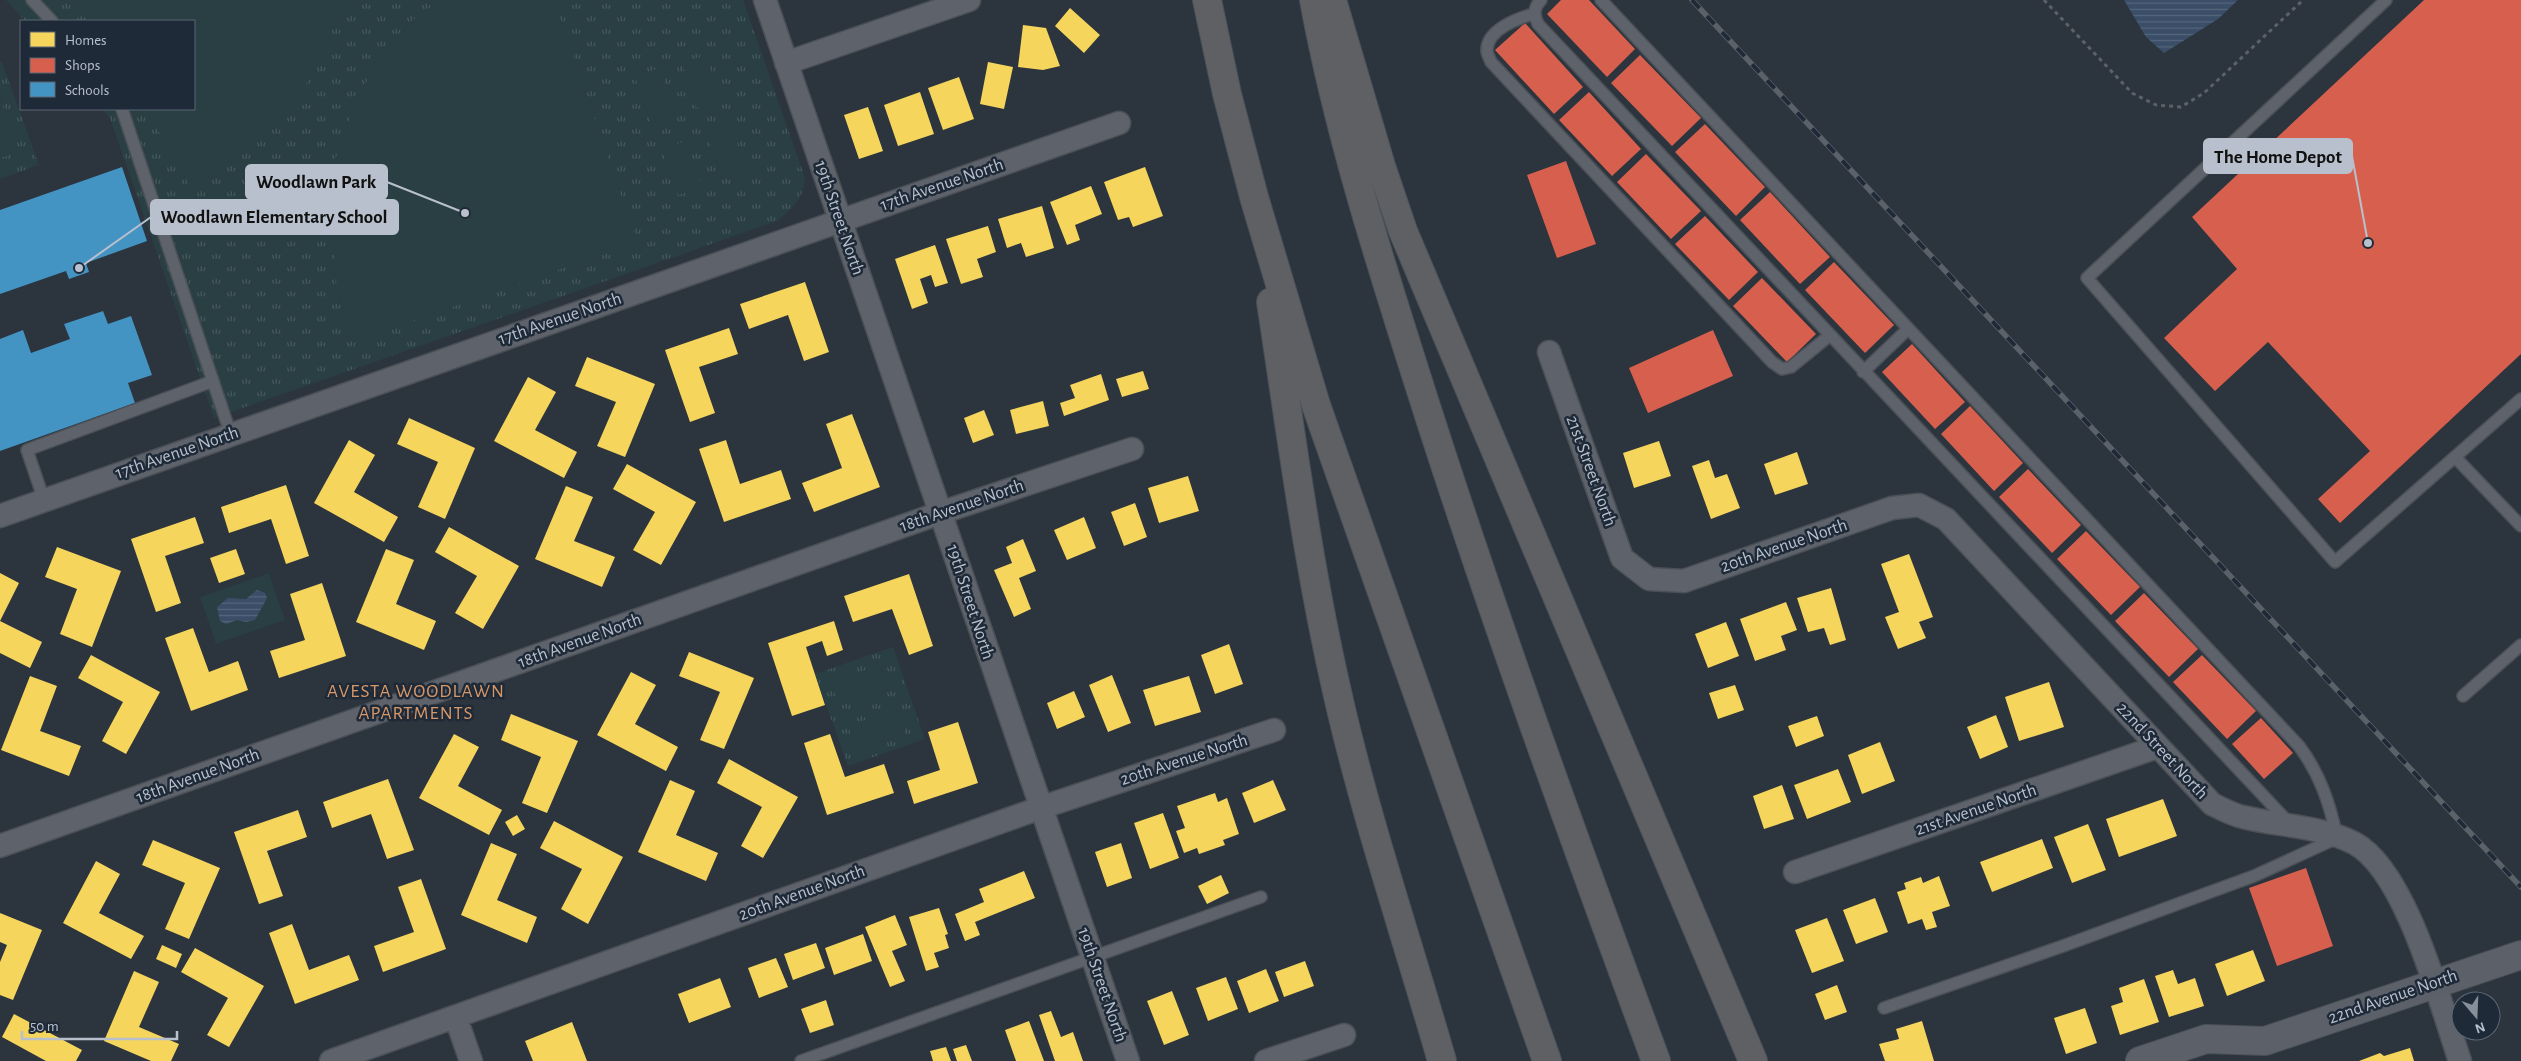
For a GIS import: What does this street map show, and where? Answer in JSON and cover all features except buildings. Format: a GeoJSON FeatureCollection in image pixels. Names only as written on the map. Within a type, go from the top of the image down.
{"type":"FeatureCollection","features":[{"type":"Feature","properties":{"kind":"highway"},"geometry":{"type":"LineString","coordinates":[[1207,0],[1227,94],[1254,197],[1316,405],[1547,1061]]}},
{"type":"Feature","properties":{"kind":"highway"},"geometry":{"type":"LineString","coordinates":[[1314,0],[1344,136],[1456,499],[1563,810],[1656,1061]]}},
{"type":"Feature","properties":{"kind":"highway"},"geometry":{"type":"LineString","coordinates":[[1332,0],[1381,166],[1403,231],[1753,1060]]}},
{"type":"Feature","properties":{"kind":"highway"},"geometry":{"type":"LineString","coordinates":[[1254,197],[1314,580],[1338,695],[1362,798],[1442,1061]]}},
{"type":"Feature","properties":{"kind":"main road","name":"22nd Avenue North"},"geometry":{"type":"LineString","coordinates":[[2140,1061],[2206,1039],[2265,1041],[2521,955]]}},
{"type":"Feature","properties":{"kind":"main road","name":"22nd Avenue North"},"geometry":{"type":"LineString","coordinates":[[2243,1061],[2265,1041]]}},
{"type":"Feature","properties":{"kind":"street","name":"19th Street North"},"geometry":{"type":"LineString","coordinates":[[765,0],[1128,1061]]}},
{"type":"Feature","properties":{"kind":"street"},"geometry":{"type":"LineString","coordinates":[[786,63],[969,0]]}},
{"type":"Feature","properties":{"kind":"street","name":"17th Avenue North"},"geometry":{"type":"LineString","coordinates":[[0,516],[1119,123]]}},
{"type":"Feature","properties":{"kind":"street","name":"21st Street North"},"geometry":{"type":"LineString","coordinates":[[1549,352],[1622,558],[1649,579]]}},
{"type":"Feature","properties":{"kind":"street","name":"18th Avenue North"},"geometry":{"type":"LineString","coordinates":[[0,846],[940,512],[1132,449]]}},
{"type":"Feature","properties":{"kind":"street","name":"22nd Street North"},"geometry":{"type":"LineString","coordinates":[[1919,505],[1946,519],[2212,804],[2241,817],[2292,827],[2355,843],[2384,870],[2406,910],[2460,1061]]}},
{"type":"Feature","properties":{"kind":"street","name":"20th Avenue North"},"geometry":{"type":"LineString","coordinates":[[1649,579],[1684,581],[1892,508],[1919,505]]}},
{"type":"Feature","properties":{"kind":"street","name":"20th Avenue North"},"geometry":{"type":"LineString","coordinates":[[331,1061],[456,1018],[1040,808],[1274,730]]}},
{"type":"Feature","properties":{"kind":"street","name":"21st Avenue North"},"geometry":{"type":"LineString","coordinates":[[1795,872],[2157,747]]}},
{"type":"Feature","properties":{"kind":"street"},"geometry":{"type":"LineString","coordinates":[[456,1018],[471,1061]]}},
{"type":"Feature","properties":{"kind":"street"},"geometry":{"type":"LineString","coordinates":[[1266,1061],[1344,1035]]}},
{"type":"Feature","properties":{"kind":"lane"},"geometry":{"type":"LineString","coordinates":[[32,0],[51,20]]}},
{"type":"Feature","properties":{"kind":"lane"},"geometry":{"type":"LineString","coordinates":[[1541,0],[1537,4],[1534,14],[1538,24],[2292,827]]}},
{"type":"Feature","properties":{"kind":"lane"},"geometry":{"type":"LineString","coordinates":[[1601,0],[2299,746],[2322,782],[2332,811],[2337,838],[2236,882],[1884,1008]]}},
{"type":"Feature","properties":{"kind":"lane"},"geometry":{"type":"LineString","coordinates":[[2386,0],[2087,278],[2335,562],[2521,399]]}},
{"type":"Feature","properties":{"kind":"lane"},"geometry":{"type":"LineString","coordinates":[[1534,14],[1521,17],[1501,28],[1490,41],[1487,52],[1491,62],[1772,362],[1782,369],[1790,367],[1829,336]]}},
{"type":"Feature","properties":{"kind":"lane"},"geometry":{"type":"LineString","coordinates":[[122,110],[231,435]]}},
{"type":"Feature","properties":{"kind":"lane"},"geometry":{"type":"LineString","coordinates":[[1863,372],[1908,329]]}},
{"type":"Feature","properties":{"kind":"lane"},"geometry":{"type":"LineString","coordinates":[[44,500],[27,450],[213,381]]}},
{"type":"Feature","properties":{"kind":"lane"},"geometry":{"type":"LineString","coordinates":[[2455,457],[2521,526]]}},
{"type":"Feature","properties":{"kind":"lane"},"geometry":{"type":"LineString","coordinates":[[2463,696],[2521,645]]}},
{"type":"Feature","properties":{"kind":"lane"},"geometry":{"type":"LineString","coordinates":[[801,1061],[1261,897]]}},
{"type":"Feature","properties":{"kind":"path"},"geometry":{"type":"LineString","coordinates":[[2044,0],[2132,93],[2156,105],[2181,107],[2204,93],[2304,0]]}},
{"type":"Feature","properties":{"kind":"green space"},"geometry":{"type":"Polygon","coordinates":[[[6,0],[743,0],[805,178],[804,186],[796,203],[777,221],[214,418],[110,118],[103,110],[195,110],[195,20],[24,20],[6,0]]]}},
{"type":"Feature","properties":{"kind":"green space"},"geometry":{"type":"Polygon","coordinates":[[[83,0],[342,0],[326,46],[315,69],[287,111],[253,146],[228,164],[190,186],[147,110],[195,110],[195,20],[95,20],[83,0]]]}},
{"type":"Feature","properties":{"kind":"green space"},"geometry":{"type":"Polygon","coordinates":[[[441,0],[554,0],[637,242],[352,342],[337,291],[331,219],[334,163],[355,104],[382,52],[410,22],[441,0]]]}},
{"type":"Feature","properties":{"kind":"green space"},"geometry":{"type":"Polygon","coordinates":[[[706,55],[721,100],[697,109],[682,63],[706,55]]]}},
{"type":"Feature","properties":{"kind":"green space"},"geometry":{"type":"Polygon","coordinates":[[[0,62],[2,62],[39,165],[0,179],[0,62]]]}},
{"type":"Feature","properties":{"kind":"green space"},"geometry":{"type":"Polygon","coordinates":[[[659,68],[675,114],[651,123],[635,77],[659,68]]]}},
{"type":"Feature","properties":{"kind":"green space"},"geometry":{"type":"Polygon","coordinates":[[[0,98],[19,152],[0,158],[0,98]]]}},
{"type":"Feature","properties":{"kind":"green space"},"geometry":{"type":"Polygon","coordinates":[[[731,125],[747,171],[723,179],[707,134],[731,125]]]}},
{"type":"Feature","properties":{"kind":"green space"},"geometry":{"type":"Polygon","coordinates":[[[686,141],[702,187],[678,195],[662,149],[686,141]]]}},
{"type":"Feature","properties":{"kind":"green space"},"geometry":{"type":"Polygon","coordinates":[[[269,573],[285,620],[216,644],[200,597],[269,573]]]}},
{"type":"Feature","properties":{"kind":"green space"},"geometry":{"type":"Polygon","coordinates":[[[893,647],[925,739],[848,766],[815,674],[893,647]]]}},
{"type":"Feature","properties":{"kind":"green space"},"geometry":{"type":"Polygon","coordinates":[[[879,665],[888,689],[839,706],[831,682],[879,665]]]}},
{"type":"Feature","properties":{"kind":"green space"},"geometry":{"type":"Polygon","coordinates":[[[897,709],[905,733],[857,750],[848,726],[897,709]]]}},
{"type":"Feature","properties":{"kind":"water"},"geometry":{"type":"Polygon","coordinates":[[[2124,0],[2238,0],[2218,19],[2164,53],[2146,37],[2124,0]]]}},
{"type":"Feature","properties":{"kind":"water"},"geometry":{"type":"Polygon","coordinates":[[[257,590],[265,593],[267,598],[255,620],[246,622],[237,620],[226,624],[220,621],[217,607],[228,598],[246,599],[257,590]]]}},
{"type":"Feature","properties":{"kind":"railway"},"geometry":{"type":"LineString","coordinates":[[1692,0],[2521,887]]}},
{"type":"Feature","properties":{"kind":"place","name":"Woodlawn Park"},"geometry":{"type":"Point","coordinates":[465,213]}},
{"type":"Feature","properties":{"kind":"place","name":"The Home Depot"},"geometry":{"type":"Point","coordinates":[2368,243]}},
{"type":"Feature","properties":{"kind":"place","name":"Woodlawn Elementary School"},"geometry":{"type":"Point","coordinates":[79,268]}},
{"type":"Feature","properties":{"kind":"district","name":"AVESTA WOODLAWN APARTMENTS"},"geometry":{"type":"Point","coordinates":[416,702]}}]}
